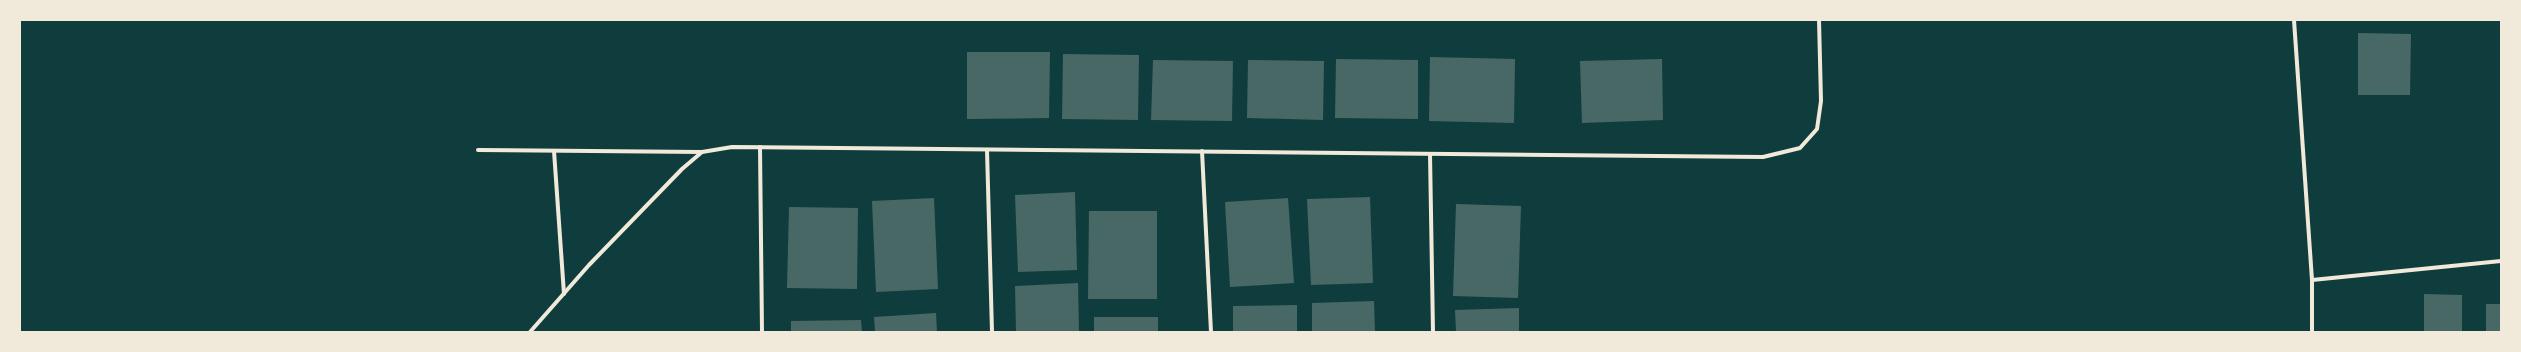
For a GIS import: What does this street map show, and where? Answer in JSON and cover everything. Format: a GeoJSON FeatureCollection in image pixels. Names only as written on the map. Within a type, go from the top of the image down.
{"type":"FeatureCollection","features":[{"type":"Feature","properties":{"kind":"street"},"geometry":{"type":"LineString","coordinates":[[478,150],[702,152],[732,147],[760,147],[1763,157],[1800,148],[1816,129],[1821,101],[1819,20]]}},
{"type":"Feature","properties":{"kind":"street"},"geometry":{"type":"LineString","coordinates":[[2294,20],[2312,280],[2312,332]]}},
{"type":"Feature","properties":{"kind":"street"},"geometry":{"type":"LineString","coordinates":[[760,147],[762,332]]}},
{"type":"Feature","properties":{"kind":"street"},"geometry":{"type":"LineString","coordinates":[[987,150],[992,332]]}},
{"type":"Feature","properties":{"kind":"street"},"geometry":{"type":"LineString","coordinates":[[554,151],[564,294]]}},
{"type":"Feature","properties":{"kind":"street"},"geometry":{"type":"LineString","coordinates":[[1202,151],[1211,332]]}},
{"type":"Feature","properties":{"kind":"street"},"geometry":{"type":"LineString","coordinates":[[530,332],[682,169],[702,152]]}},
{"type":"Feature","properties":{"kind":"street"},"geometry":{"type":"LineString","coordinates":[[1430,154],[1433,332]]}},
{"type":"Feature","properties":{"kind":"street"},"geometry":{"type":"LineString","coordinates":[[2312,280],[2501,261]]}},
{"type":"Feature","properties":{"kind":"building"},"geometry":{"type":"Polygon","coordinates":[[[2358,33],[2411,34],[2410,95],[2358,95],[2358,33]]]}},
{"type":"Feature","properties":{"kind":"building"},"geometry":{"type":"Polygon","coordinates":[[[967,52],[1050,52],[1049,118],[967,119],[967,52]]]}},
{"type":"Feature","properties":{"kind":"building"},"geometry":{"type":"Polygon","coordinates":[[[1063,54],[1139,55],[1138,120],[1062,119],[1063,54]]]}},
{"type":"Feature","properties":{"kind":"building"},"geometry":{"type":"Polygon","coordinates":[[[1430,57],[1515,59],[1514,123],[1429,121],[1430,57]]]}},
{"type":"Feature","properties":{"kind":"building"},"geometry":{"type":"Polygon","coordinates":[[[1336,59],[1418,60],[1418,119],[1335,118],[1336,59]]]}},
{"type":"Feature","properties":{"kind":"building"},"geometry":{"type":"Polygon","coordinates":[[[1662,59],[1663,120],[1582,123],[1580,61],[1662,59]]]}},
{"type":"Feature","properties":{"kind":"building"},"geometry":{"type":"Polygon","coordinates":[[[1153,60],[1233,61],[1232,121],[1151,120],[1153,60]]]}},
{"type":"Feature","properties":{"kind":"building"},"geometry":{"type":"Polygon","coordinates":[[[1248,60],[1324,61],[1323,120],[1247,118],[1248,60]]]}},
{"type":"Feature","properties":{"kind":"building"},"geometry":{"type":"Polygon","coordinates":[[[1075,192],[1077,270],[1018,272],[1015,195],[1075,192]]]}},
{"type":"Feature","properties":{"kind":"building"},"geometry":{"type":"Polygon","coordinates":[[[1370,197],[1373,283],[1311,285],[1307,199],[1370,197]]]}},
{"type":"Feature","properties":{"kind":"building"},"geometry":{"type":"Polygon","coordinates":[[[934,198],[938,289],[876,292],[872,201],[934,198]]]}},
{"type":"Feature","properties":{"kind":"building"},"geometry":{"type":"Polygon","coordinates":[[[1288,198],[1294,283],[1230,287],[1225,202],[1288,198]]]}},
{"type":"Feature","properties":{"kind":"building"},"geometry":{"type":"Polygon","coordinates":[[[1456,204],[1521,206],[1518,298],[1453,296],[1456,204]]]}},
{"type":"Feature","properties":{"kind":"building"},"geometry":{"type":"Polygon","coordinates":[[[789,207],[858,208],[857,289],[787,288],[789,207]]]}},
{"type":"Feature","properties":{"kind":"building"},"geometry":{"type":"Polygon","coordinates":[[[1089,211],[1157,211],[1157,299],[1088,299],[1089,211]]]}},
{"type":"Feature","properties":{"kind":"building"},"geometry":{"type":"Polygon","coordinates":[[[1078,283],[1079,332],[1016,332],[1015,286],[1078,283]]]}},
{"type":"Feature","properties":{"kind":"building"},"geometry":{"type":"Polygon","coordinates":[[[2424,294],[2462,295],[2462,332],[2424,332],[2424,294]]]}},
{"type":"Feature","properties":{"kind":"building"},"geometry":{"type":"Polygon","coordinates":[[[1374,301],[1375,332],[1312,332],[1312,303],[1374,301]]]}},
{"type":"Feature","properties":{"kind":"building"},"geometry":{"type":"Polygon","coordinates":[[[2486,304],[2501,304],[2501,332],[2486,332],[2486,304]]]}},
{"type":"Feature","properties":{"kind":"building"},"geometry":{"type":"Polygon","coordinates":[[[1297,305],[1297,332],[1233,332],[1233,306],[1297,305]]]}},
{"type":"Feature","properties":{"kind":"building"},"geometry":{"type":"Polygon","coordinates":[[[1519,308],[1519,332],[1456,332],[1455,310],[1519,308]]]}},
{"type":"Feature","properties":{"kind":"building"},"geometry":{"type":"Polygon","coordinates":[[[936,313],[937,332],[875,332],[874,317],[936,313]]]}},
{"type":"Feature","properties":{"kind":"building"},"geometry":{"type":"Polygon","coordinates":[[[1094,317],[1158,317],[1158,332],[1094,332],[1094,317]]]}},
{"type":"Feature","properties":{"kind":"building"},"geometry":{"type":"Polygon","coordinates":[[[861,320],[862,332],[791,332],[791,321],[861,320]]]}}]}
